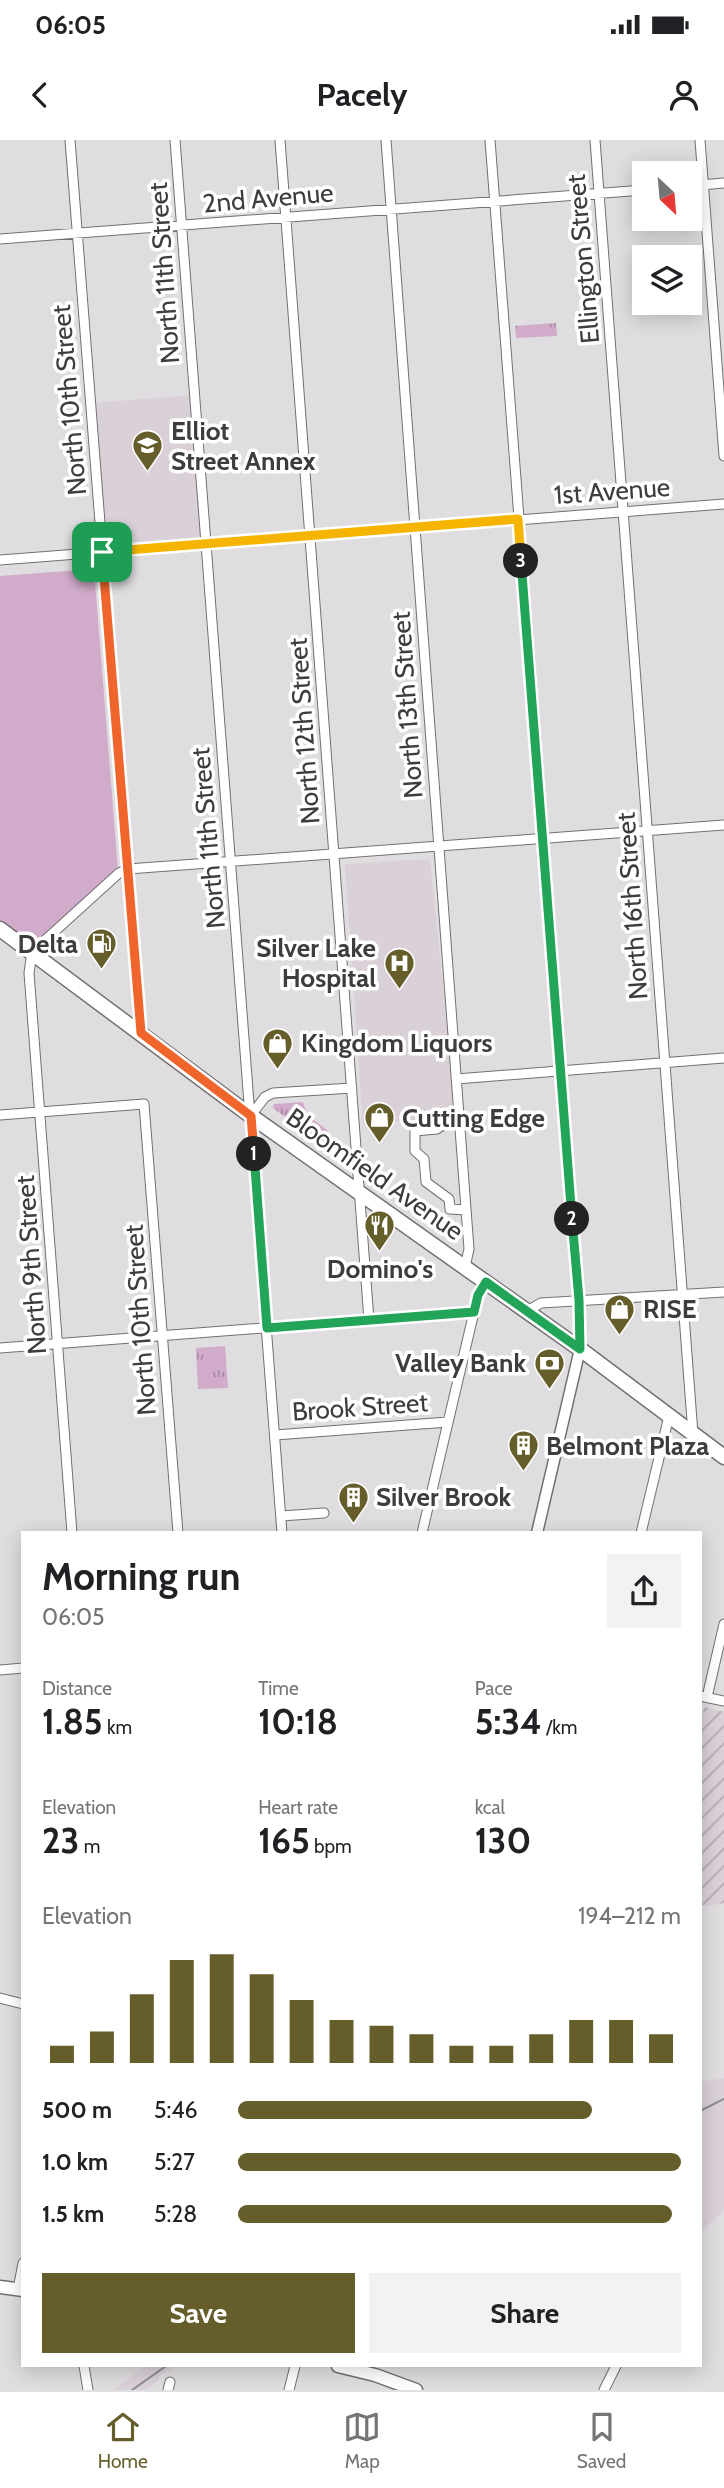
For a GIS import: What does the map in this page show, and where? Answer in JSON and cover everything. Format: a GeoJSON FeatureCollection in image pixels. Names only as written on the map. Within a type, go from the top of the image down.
{"type":"FeatureCollection","features":[{"type":"Feature","properties":{"kind":"main road","name":"Bloomfield Avenue"},"geometry":{"type":"LineString","coordinates":[[0,929],[251,1116],[580,1349],[724,1457]]}},
{"type":"Feature","properties":{"kind":"main road"},"geometry":{"type":"LineString","coordinates":[[0,2287],[20,2290]]}},
{"type":"Feature","properties":{"kind":"main road"},"geometry":{"type":"LineString","coordinates":[[344,2367],[416,2390]]}},
{"type":"Feature","properties":{"kind":"street","name":"North 10th Street"},"geometry":{"type":"LineString","coordinates":[[69,140],[141,1033]]}},
{"type":"Feature","properties":{"kind":"street","name":"North 11th Street"},"geometry":{"type":"LineString","coordinates":[[175,140],[282,1531]]}},
{"type":"Feature","properties":{"kind":"street","name":"North 12th Street"},"geometry":{"type":"LineString","coordinates":[[280,140],[369,1320]]}},
{"type":"Feature","properties":{"kind":"street","name":"North 13th Street"},"geometry":{"type":"LineString","coordinates":[[386,140],[469,1249],[465,1267]]}},
{"type":"Feature","properties":{"kind":"street"},"geometry":{"type":"LineString","coordinates":[[490,140],[579,1300],[580,1349],[537,1531]]}},
{"type":"Feature","properties":{"kind":"street","name":"Ellington Street"},"geometry":{"type":"LineString","coordinates":[[595,140],[614,374]]}},
{"type":"Feature","properties":{"kind":"street"},"geometry":{"type":"LineString","coordinates":[[700,140],[724,456]]}},
{"type":"Feature","properties":{"kind":"street"},"geometry":{"type":"LineString","coordinates":[[703,185],[724,183]]}},
{"type":"Feature","properties":{"kind":"street","name":"2nd Avenue"},"geometry":{"type":"LineString","coordinates":[[0,239],[632,191]]}},
{"type":"Feature","properties":{"kind":"street","name":"North 16th Street"},"geometry":{"type":"LineString","coordinates":[[614,374],[693,1434]]}},
{"type":"Feature","properties":{"kind":"street","name":"1st Avenue"},"geometry":{"type":"LineString","coordinates":[[0,560],[724,504]]}},
{"type":"Feature","properties":{"kind":"street"},"geometry":{"type":"LineString","coordinates":[[32,951],[116,875],[128,869],[724,825]]}},
{"type":"Feature","properties":{"kind":"street","name":"North 9th Street"},"geometry":{"type":"LineString","coordinates":[[32,951],[29,966],[72,1531]]}},
{"type":"Feature","properties":{"kind":"street"},"geometry":{"type":"LineString","coordinates":[[456,1079],[724,1058]]}},
{"type":"Feature","properties":{"kind":"street"},"geometry":{"type":"LineString","coordinates":[[251,1116],[265,1097],[273,1093],[352,1088]]}},
{"type":"Feature","properties":{"kind":"street","name":"North 10th Street"},"geometry":{"type":"LineString","coordinates":[[40,1112],[144,1104],[177,1531]]}},
{"type":"Feature","properties":{"kind":"street"},"geometry":{"type":"LineString","coordinates":[[0,1115],[40,1112]]}},
{"type":"Feature","properties":{"kind":"street"},"geometry":{"type":"LineString","coordinates":[[459,1121],[445,1123],[437,1129],[415,1131],[415,1151],[424,1159],[426,1182],[449,1199],[450,1209],[466,1210]]}},
{"type":"Feature","properties":{"kind":"street"},"geometry":{"type":"LineString","coordinates":[[422,1531],[478,1295],[486,1282]]}},
{"type":"Feature","properties":{"kind":"street"},"geometry":{"type":"LineString","coordinates":[[527,1311],[541,1303],[724,1292]]}},
{"type":"Feature","properties":{"kind":"street"},"geometry":{"type":"LineString","coordinates":[[0,1348],[474,1312]]}},
{"type":"Feature","properties":{"kind":"street"},"geometry":{"type":"LineString","coordinates":[[641,1531],[669,1416]]}},
{"type":"Feature","properties":{"kind":"street","name":"Brook Street"},"geometry":{"type":"LineString","coordinates":[[275,1435],[448,1422]]}},
{"type":"Feature","properties":{"kind":"street"},"geometry":{"type":"LineString","coordinates":[[281,1516],[324,1513]]}},
{"type":"Feature","properties":{"kind":"street"},"geometry":{"type":"LineString","coordinates":[[724,1625],[703,1697],[724,1701]]}},
{"type":"Feature","properties":{"kind":"street"},"geometry":{"type":"LineString","coordinates":[[0,1670],[21,1668]]}},
{"type":"Feature","properties":{"kind":"street"},"geometry":{"type":"LineString","coordinates":[[0,1998],[21,2003]]}},
{"type":"Feature","properties":{"kind":"street"},"geometry":{"type":"LineString","coordinates":[[85,2367],[88,2390]]}},
{"type":"Feature","properties":{"kind":"street"},"geometry":{"type":"LineString","coordinates":[[289,2390],[295,2367]]}},
{"type":"Feature","properties":{"kind":"street"},"geometry":{"type":"LineString","coordinates":[[604,2390],[616,2367]]}},
{"type":"Feature","properties":{"kind":"shaded area","name":"Elliot Street Annex"},"geometry":{"type":"Polygon","coordinates":[[[192,395],[205,544],[103,550],[93,403],[192,395]]]}},
{"type":"Feature","properties":{"kind":"shaded area","name":"Silver Lake Hospital"},"geometry":{"type":"Polygon","coordinates":[[[430,859],[456,1116],[363,1125],[345,864],[430,859]]]}},
{"type":"Feature","properties":{"kind":"shaded area"},"geometry":{"type":"Polygon","coordinates":[[[704,1707],[724,1712],[724,1903],[708,1906],[702,1904],[704,1707]]]}},
{"type":"Feature","properties":{"kind":"shaded area"},"geometry":{"type":"Polygon","coordinates":[[[724,2078],[724,2210],[702,2231],[702,2082],[724,2078]]]}},
{"type":"Feature","properties":{"kind":"shaded area"},"geometry":{"type":"Polygon","coordinates":[[[144,2367],[174,2367],[159,2376],[159,2380],[145,2390],[113,2390],[144,2367]]]}},
{"type":"Feature","properties":{"kind":"green space"},"geometry":{"type":"Polygon","coordinates":[[[556,323],[557,336],[516,338],[515,326],[556,323]]]}},
{"type":"Feature","properties":{"kind":"green space"},"geometry":{"type":"Polygon","coordinates":[[[94,569],[118,870],[31,946],[0,925],[0,576],[94,569]]]}},
{"type":"Feature","properties":{"kind":"green space"},"geometry":{"type":"Polygon","coordinates":[[[303,1102],[310,1116],[327,1130],[330,1140],[328,1148],[305,1132],[307,1129],[303,1126],[300,1128],[273,1108],[274,1104],[303,1102]]]}},
{"type":"Feature","properties":{"kind":"green space"},"geometry":{"type":"Polygon","coordinates":[[[225,1346],[228,1388],[198,1389],[196,1348],[225,1346]]]}},
{"type":"Feature","properties":{"kind":"tram line"},"geometry":{"type":"LineString","coordinates":[[702,2110],[724,2099]]}},
{"type":"Feature","properties":{"kind":"tram line"},"geometry":{"type":"LineString","coordinates":[[132,2390],[165,2367]]}},
{"type":"Feature","properties":{"kind":"place","name":"Elliot Street Annex"},"geometry":{"type":"Point","coordinates":[148,473]}},
{"type":"Feature","properties":{"kind":"place","name":"Delta"},"geometry":{"type":"Point","coordinates":[101,971]}},
{"type":"Feature","properties":{"kind":"place","name":"Silver Lake Hospital"},"geometry":{"type":"Point","coordinates":[399,990]}},
{"type":"Feature","properties":{"kind":"place","name":"Kingdom Liquors"},"geometry":{"type":"Point","coordinates":[278,1070]}},
{"type":"Feature","properties":{"kind":"place","name":"Cutting Edge"},"geometry":{"type":"Point","coordinates":[379,1145]}},
{"type":"Feature","properties":{"kind":"place","name":"Domino's"},"geometry":{"type":"Point","coordinates":[380,1253]}},
{"type":"Feature","properties":{"kind":"place","name":"RISE"},"geometry":{"type":"Point","coordinates":[620,1336]}},
{"type":"Feature","properties":{"kind":"place","name":"Valley Bank"},"geometry":{"type":"Point","coordinates":[549,1390]}},
{"type":"Feature","properties":{"kind":"place","name":"Belmont Plaza"},"geometry":{"type":"Point","coordinates":[523,1473]}},
{"type":"Feature","properties":{"kind":"place","name":"Silver Brook"},"geometry":{"type":"Point","coordinates":[353,1524]}},
{"type":"Feature","properties":{"kind":"route"},"geometry":{"type":"LineString","coordinates":[[518,519],[578,1290],[580,1349],[486,1282],[478,1295],[474,1312],[267,1328],[251,1116],[141,1033],[102,552],[518,519]]}}]}
